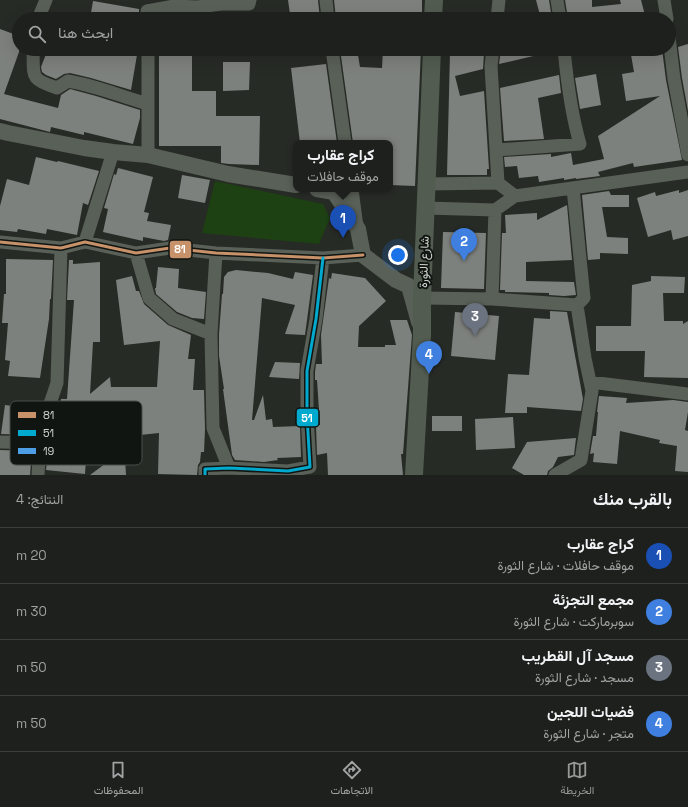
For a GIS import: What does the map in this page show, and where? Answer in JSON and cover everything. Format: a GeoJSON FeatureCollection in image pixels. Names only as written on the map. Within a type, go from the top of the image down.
{"type":"FeatureCollection","features":[{"type":"Feature","properties":{"kind":"main road"},"geometry":{"type":"LineString","coordinates":[[433,12],[434,0]]}},
{"type":"Feature","properties":{"kind":"main road","name":"شارع الثورة"},"geometry":{"type":"LineString","coordinates":[[414,475],[422,335],[422,298],[432,56]]}},
{"type":"Feature","properties":{"kind":"street"},"geometry":{"type":"LineString","coordinates":[[41,12],[46,0]]}},
{"type":"Feature","properties":{"kind":"street"},"geometry":{"type":"LineString","coordinates":[[147,10],[174,6],[196,7],[222,4],[249,4],[250,0]]}},
{"type":"Feature","properties":{"kind":"street"},"geometry":{"type":"LineString","coordinates":[[326,0],[327,12]]}},
{"type":"Feature","properties":{"kind":"street"},"geometry":{"type":"LineString","coordinates":[[498,12],[499,0]]}},
{"type":"Feature","properties":{"kind":"street"},"geometry":{"type":"LineString","coordinates":[[557,0],[559,12]]}},
{"type":"Feature","properties":{"kind":"street"},"geometry":{"type":"LineString","coordinates":[[664,0],[666,12]]}},
{"type":"Feature","properties":{"kind":"street"},"geometry":{"type":"LineString","coordinates":[[33,56],[34,75],[40,83],[57,88],[68,81],[82,83],[100,87],[148,104]]}},
{"type":"Feature","properties":{"kind":"street"},"geometry":{"type":"LineString","coordinates":[[148,56],[148,155]]}},
{"type":"Feature","properties":{"kind":"street"},"geometry":{"type":"LineString","coordinates":[[333,56],[345,140]]}},
{"type":"Feature","properties":{"kind":"street"},"geometry":{"type":"LineString","coordinates":[[492,56],[491,66],[498,183]]}},
{"type":"Feature","properties":{"kind":"street"},"geometry":{"type":"LineString","coordinates":[[496,150],[580,144],[573,120],[565,56]]}},
{"type":"Feature","properties":{"kind":"street"},"geometry":{"type":"LineString","coordinates":[[671,56],[688,155]]}},
{"type":"Feature","properties":{"kind":"street"},"geometry":{"type":"LineString","coordinates":[[0,131],[8,134],[84,148],[148,155],[228,174],[293,185]]}},
{"type":"Feature","properties":{"kind":"street"},"geometry":{"type":"LineString","coordinates":[[85,242],[114,152]]}},
{"type":"Feature","properties":{"kind":"street"},"geometry":{"type":"LineString","coordinates":[[426,208],[495,210],[515,196],[688,172]]}},
{"type":"Feature","properties":{"kind":"street"},"geometry":{"type":"LineString","coordinates":[[426,184],[498,183],[515,196]]}},
{"type":"Feature","properties":{"kind":"street"},"geometry":{"type":"LineString","coordinates":[[422,298],[492,299],[577,305],[584,298],[573,188]]}},
{"type":"Feature","properties":{"kind":"street"},"geometry":{"type":"LineString","coordinates":[[334,192],[358,228]]}},
{"type":"Feature","properties":{"kind":"street"},"geometry":{"type":"LineString","coordinates":[[352,192],[363,255]]}},
{"type":"Feature","properties":{"kind":"street"},"geometry":{"type":"LineString","coordinates":[[492,299],[495,210]]}},
{"type":"Feature","properties":{"kind":"street"},"geometry":{"type":"LineString","coordinates":[[0,242],[62,248],[85,242],[136,252],[170,248],[216,253],[323,258],[363,255],[396,280],[409,286],[422,335]]}},
{"type":"Feature","properties":{"kind":"street"},"geometry":{"type":"LineString","coordinates":[[51,401],[57,383],[62,248]]}},
{"type":"Feature","properties":{"kind":"street"},"geometry":{"type":"LineString","coordinates":[[136,252],[149,298],[173,320],[212,334]]}},
{"type":"Feature","properties":{"kind":"street"},"geometry":{"type":"LineString","coordinates":[[216,253],[212,334],[213,428],[229,468]]}},
{"type":"Feature","properties":{"kind":"street"},"geometry":{"type":"LineString","coordinates":[[205,475],[206,469],[229,468],[288,473],[310,467],[307,415],[308,371],[323,258]]}},
{"type":"Feature","properties":{"kind":"street"},"geometry":{"type":"LineString","coordinates":[[554,475],[581,460],[592,391],[577,305]]}},
{"type":"Feature","properties":{"kind":"street"},"geometry":{"type":"LineString","coordinates":[[590,382],[688,394]]}},
{"type":"Feature","properties":{"kind":"street"},"geometry":{"type":"LineString","coordinates":[[0,442],[10,442]]}},
{"type":"Feature","properties":{"kind":"street"},"geometry":{"type":"LineString","coordinates":[[38,475],[39,465]]}},
{"type":"Feature","properties":{"kind":"green space"},"geometry":{"type":"Polygon","coordinates":[[[215,181],[323,204],[330,218],[319,244],[202,233],[215,181]]]}},
{"type":"Feature","properties":{"kind":"building"},"geometry":{"type":"Polygon","coordinates":[[[288,0],[318,0],[319,12],[290,12],[288,0]]]}},
{"type":"Feature","properties":{"kind":"building"},"geometry":{"type":"Polygon","coordinates":[[[334,0],[422,0],[422,12],[335,12],[334,0]]]}},
{"type":"Feature","properties":{"kind":"building"},"geometry":{"type":"Polygon","coordinates":[[[536,0],[549,0],[551,12],[539,12],[536,0]]]}},
{"type":"Feature","properties":{"kind":"building"},"geometry":{"type":"Polygon","coordinates":[[[565,0],[592,0],[592,7],[621,4],[620,0],[641,0],[644,12],[567,12],[565,0]]]}},
{"type":"Feature","properties":{"kind":"building"},"geometry":{"type":"Polygon","coordinates":[[[93,1],[139,9],[139,12],[91,12],[93,1]]]}},
{"type":"Feature","properties":{"kind":"building"},"geometry":{"type":"Polygon","coordinates":[[[0,29],[12,33],[12,56],[18,56],[4,94],[58,108],[61,95],[70,89],[140,110],[140,118],[133,144],[84,132],[84,135],[51,127],[50,132],[0,119],[0,29]]]}},
{"type":"Feature","properties":{"kind":"building"},"geometry":{"type":"Polygon","coordinates":[[[688,44],[688,111],[678,47],[688,44]]]}},
{"type":"Feature","properties":{"kind":"building"},"geometry":{"type":"Polygon","coordinates":[[[45,56],[137,56],[131,90],[70,73],[64,74],[56,79],[42,72],[41,67],[45,56]]]}},
{"type":"Feature","properties":{"kind":"building"},"geometry":{"type":"Polygon","coordinates":[[[159,56],[192,56],[192,91],[216,91],[216,116],[260,116],[259,165],[221,163],[221,146],[159,146],[159,56]]]}},
{"type":"Feature","properties":{"kind":"building"},"geometry":{"type":"Polygon","coordinates":[[[341,56],[358,56],[360,67],[382,68],[383,56],[421,56],[415,186],[393,185],[393,140],[353,140],[341,56]]]}},
{"type":"Feature","properties":{"kind":"building"},"geometry":{"type":"Polygon","coordinates":[[[450,56],[484,56],[483,69],[455,76],[460,96],[484,91],[489,169],[487,169],[487,175],[447,175],[450,56]]]}},
{"type":"Feature","properties":{"kind":"building"},"geometry":{"type":"Polygon","coordinates":[[[500,56],[533,56],[499,64],[500,56]]]}},
{"type":"Feature","properties":{"kind":"building"},"geometry":{"type":"Polygon","coordinates":[[[631,56],[663,56],[666,80],[682,160],[634,167],[633,163],[598,172],[600,176],[564,180],[564,178],[539,182],[538,176],[519,178],[517,166],[505,167],[504,157],[551,154],[551,157],[571,153],[573,165],[604,159],[598,136],[660,96],[626,101],[622,74],[634,72],[631,56]]]}},
{"type":"Feature","properties":{"kind":"building"},"geometry":{"type":"Polygon","coordinates":[[[223,62],[250,62],[249,90],[223,91],[223,62]]]}},
{"type":"Feature","properties":{"kind":"building"},"geometry":{"type":"Polygon","coordinates":[[[326,64],[337,140],[300,140],[291,68],[326,64]]]}},
{"type":"Feature","properties":{"kind":"building"},"geometry":{"type":"Polygon","coordinates":[[[596,74],[601,105],[580,109],[575,78],[596,74]]]}},
{"type":"Feature","properties":{"kind":"building"},"geometry":{"type":"Polygon","coordinates":[[[559,75],[561,93],[538,98],[544,139],[504,141],[500,88],[559,75]]]}},
{"type":"Feature","properties":{"kind":"building"},"geometry":{"type":"Polygon","coordinates":[[[36,157],[99,171],[88,205],[83,203],[77,235],[47,229],[46,234],[18,229],[17,232],[0,230],[0,206],[7,179],[29,185],[36,157]]]}},
{"type":"Feature","properties":{"kind":"building"},"geometry":{"type":"Polygon","coordinates":[[[118,168],[153,177],[144,212],[149,213],[147,221],[171,225],[168,240],[164,241],[143,237],[143,241],[103,232],[108,209],[104,208],[114,174],[116,175],[118,168]]]}},
{"type":"Feature","properties":{"kind":"building"},"geometry":{"type":"Polygon","coordinates":[[[182,175],[210,180],[205,203],[178,198],[182,175]]]}},
{"type":"Feature","properties":{"kind":"building"},"geometry":{"type":"Polygon","coordinates":[[[679,190],[679,193],[688,190],[688,236],[673,240],[671,230],[648,237],[637,198],[655,192],[656,196],[679,190]]]}},
{"type":"Feature","properties":{"kind":"building"},"geometry":{"type":"Polygon","coordinates":[[[609,191],[611,195],[629,195],[629,207],[602,207],[607,237],[628,238],[628,254],[600,253],[600,259],[588,260],[582,195],[609,191]]]}},
{"type":"Feature","properties":{"kind":"building"},"geometry":{"type":"Polygon","coordinates":[[[567,205],[572,260],[526,262],[526,281],[574,282],[576,295],[564,296],[549,295],[549,293],[505,292],[505,290],[500,290],[502,233],[506,233],[505,215],[537,213],[537,220],[567,205]]]}},
{"type":"Feature","properties":{"kind":"building"},"geometry":{"type":"Polygon","coordinates":[[[443,232],[486,233],[484,289],[441,288],[443,232]]]}},
{"type":"Feature","properties":{"kind":"building"},"geometry":{"type":"Polygon","coordinates":[[[6,259],[53,260],[49,319],[40,378],[8,376],[10,361],[5,360],[8,323],[2,323],[4,294],[6,294],[6,259]]]}},
{"type":"Feature","properties":{"kind":"building"},"geometry":{"type":"Polygon","coordinates":[[[69,260],[73,260],[73,264],[100,262],[100,342],[93,342],[90,394],[110,377],[111,387],[157,387],[160,341],[124,345],[116,280],[132,276],[136,291],[139,291],[144,304],[168,325],[191,335],[188,359],[195,359],[193,390],[204,390],[204,452],[201,452],[197,475],[158,474],[159,433],[142,435],[142,401],[61,401],[61,399],[67,399],[74,300],[67,300],[69,260]]]}},
{"type":"Feature","properties":{"kind":"building"},"geometry":{"type":"Polygon","coordinates":[[[158,267],[179,269],[178,288],[206,292],[204,319],[192,318],[177,312],[156,294],[155,288],[158,267]]]}},
{"type":"Feature","properties":{"kind":"building"},"geometry":{"type":"Polygon","coordinates":[[[236,270],[268,273],[293,279],[295,272],[313,275],[305,335],[285,334],[295,305],[262,298],[252,420],[254,420],[263,395],[266,420],[272,419],[273,427],[300,426],[301,457],[277,458],[278,460],[264,462],[235,460],[232,455],[219,356],[219,334],[224,277],[228,272],[236,270]]]}},
{"type":"Feature","properties":{"kind":"building"},"geometry":{"type":"Polygon","coordinates":[[[332,273],[365,278],[386,301],[359,326],[358,347],[385,347],[385,345],[396,345],[390,320],[407,320],[412,335],[403,454],[401,454],[403,475],[328,475],[327,453],[317,455],[316,425],[320,425],[317,380],[315,380],[315,372],[316,364],[322,364],[321,335],[329,278],[331,279],[332,273]]]}},
{"type":"Feature","properties":{"kind":"building"},"geometry":{"type":"Polygon","coordinates":[[[651,276],[685,277],[684,293],[663,293],[664,321],[683,321],[683,324],[688,321],[688,378],[644,377],[645,351],[596,351],[596,326],[631,326],[632,285],[651,281],[651,276]]]}},
{"type":"Feature","properties":{"kind":"building"},"geometry":{"type":"Polygon","coordinates":[[[550,311],[567,312],[583,399],[581,411],[527,407],[527,413],[505,413],[508,374],[529,375],[534,318],[550,319],[550,311]]]}},
{"type":"Feature","properties":{"kind":"building"},"geometry":{"type":"Polygon","coordinates":[[[455,312],[499,316],[495,360],[451,356],[455,312]]]}},
{"type":"Feature","properties":{"kind":"building"},"geometry":{"type":"Polygon","coordinates":[[[275,362],[300,363],[299,379],[269,377],[275,362]]]}},
{"type":"Feature","properties":{"kind":"building"},"geometry":{"type":"Polygon","coordinates":[[[599,396],[627,398],[626,403],[673,400],[688,402],[685,430],[688,431],[688,472],[675,471],[677,446],[659,443],[660,440],[620,431],[617,464],[593,462],[594,453],[590,454],[593,436],[596,436],[599,396]]]}},
{"type":"Feature","properties":{"kind":"building"},"geometry":{"type":"Polygon","coordinates":[[[5,405],[10,406],[10,434],[1,434],[5,405]]]}},
{"type":"Feature","properties":{"kind":"building"},"geometry":{"type":"Polygon","coordinates":[[[432,416],[462,416],[462,431],[432,431],[432,416]]]}},
{"type":"Feature","properties":{"kind":"building"},"geometry":{"type":"Polygon","coordinates":[[[513,417],[515,448],[476,450],[475,419],[513,417]]]}},
{"type":"Feature","properties":{"kind":"building"},"geometry":{"type":"Polygon","coordinates":[[[576,438],[574,455],[558,457],[553,467],[548,471],[547,475],[524,475],[512,468],[527,442],[576,438]]]}},
{"type":"Feature","properties":{"kind":"building"},"geometry":{"type":"Polygon","coordinates":[[[0,450],[10,450],[10,465],[31,465],[30,475],[0,475],[0,450]]]}},
{"type":"Feature","properties":{"kind":"building"},"geometry":{"type":"Polygon","coordinates":[[[47,465],[86,465],[85,474],[46,470],[47,465]]]}},
{"type":"Feature","properties":{"kind":"building"},"geometry":{"type":"Polygon","coordinates":[[[104,465],[125,465],[126,475],[90,475],[104,465]]]}},
{"type":"Feature","properties":{"kind":"transit line","name":"81"},"geometry":{"type":"LineString","coordinates":[[0,242],[61,248],[85,242],[136,253],[170,248],[216,253],[323,258],[363,255]]}},
{"type":"Feature","properties":{"kind":"transit line","name":"51"},"geometry":{"type":"LineString","coordinates":[[205,475],[205,469],[229,468],[288,471],[310,467],[307,415],[307,371],[316,319],[323,258]]}},
{"type":"Feature","properties":{"kind":"place","name":"كراج عقارب"},"geometry":{"type":"Point","coordinates":[343,238]}},
{"type":"Feature","properties":{"kind":"place","name":"مجمع التجزئة"},"geometry":{"type":"Point","coordinates":[464,261]}},
{"type":"Feature","properties":{"kind":"place","name":"مسجد آل القطريب"},"geometry":{"type":"Point","coordinates":[475,336]}},
{"type":"Feature","properties":{"kind":"place","name":"فضيات اللجين"},"geometry":{"type":"Point","coordinates":[429,374]}}]}
